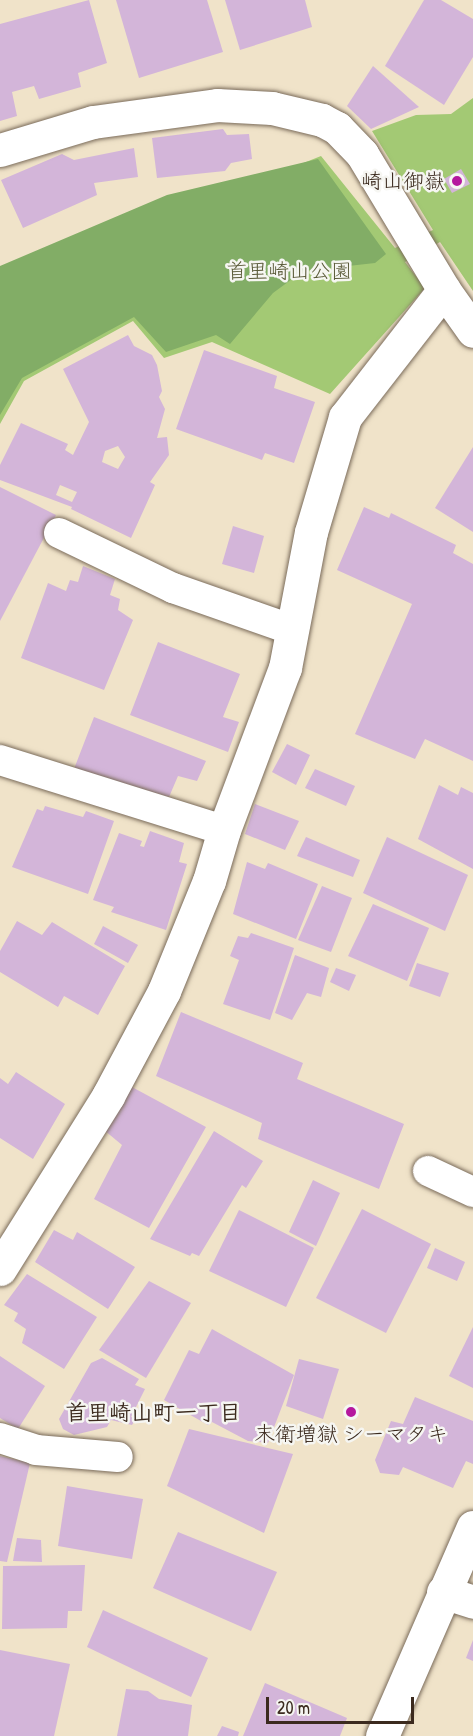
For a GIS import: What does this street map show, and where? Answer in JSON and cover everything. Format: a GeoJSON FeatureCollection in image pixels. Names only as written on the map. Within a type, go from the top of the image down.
{"type":"FeatureCollection","features":[{"type":"Feature","properties":{"kind":"street"},"geometry":{"type":"LineString","coordinates":[[0,150],[93,122],[162,111],[238,105],[303,114],[337,128],[362,154],[444,290],[473,331]]}},
{"type":"Feature","properties":{"kind":"street"},"geometry":{"type":"LineString","coordinates":[[0,1269],[108,1096],[164,991],[209,881],[224,830],[285,668],[311,532],[345,417],[444,290]]}},
{"type":"Feature","properties":{"kind":"street"},"geometry":{"type":"LineString","coordinates":[[382,1736],[458,1597],[473,1527]]}},
{"type":"Feature","properties":{"kind":"lane"},"geometry":{"type":"LineString","coordinates":[[59,533],[173,588],[293,630]]}},
{"type":"Feature","properties":{"kind":"lane"},"geometry":{"type":"LineString","coordinates":[[0,760],[224,830]]}},
{"type":"Feature","properties":{"kind":"lane"},"geometry":{"type":"LineString","coordinates":[[428,1171],[473,1192]]}},
{"type":"Feature","properties":{"kind":"lane"},"geometry":{"type":"LineString","coordinates":[[0,1438],[36,1450],[118,1457]]}},
{"type":"Feature","properties":{"kind":"green space","name":"首里崎山公園"},"geometry":{"type":"Polygon","coordinates":[[[473,98],[473,291],[440,242],[405,262],[425,288],[330,394],[212,342],[164,358],[133,321],[24,381],[0,424],[0,294],[29,273],[321,156],[395,248],[433,230],[372,131],[416,115],[451,114],[473,98]]]}},
{"type":"Feature","properties":{"kind":"green space"},"geometry":{"type":"Polygon","coordinates":[[[318,159],[386,254],[375,263],[303,271],[273,293],[230,344],[216,335],[166,352],[134,317],[22,378],[0,415],[0,266],[167,195],[318,159]]]}},
{"type":"Feature","properties":{"kind":"building"},"geometry":{"type":"Polygon","coordinates":[[[89,0],[107,63],[78,73],[81,87],[39,99],[34,86],[12,92],[17,116],[0,121],[0,24],[89,0]]]}},
{"type":"Feature","properties":{"kind":"building"},"geometry":{"type":"Polygon","coordinates":[[[116,0],[207,0],[223,52],[139,78],[116,0]]]}},
{"type":"Feature","properties":{"kind":"building"},"geometry":{"type":"Polygon","coordinates":[[[225,0],[305,0],[312,27],[240,50],[225,0]]]}},
{"type":"Feature","properties":{"kind":"building"},"geometry":{"type":"Polygon","coordinates":[[[424,0],[441,0],[473,19],[473,57],[444,105],[385,66],[424,0]]]}},
{"type":"Feature","properties":{"kind":"building"},"geometry":{"type":"Polygon","coordinates":[[[373,66],[419,107],[371,129],[347,106],[373,66]]]}},
{"type":"Feature","properties":{"kind":"building"},"geometry":{"type":"Polygon","coordinates":[[[223,129],[227,135],[249,134],[252,159],[231,163],[225,171],[157,178],[152,138],[223,129]]]}},
{"type":"Feature","properties":{"kind":"building"},"geometry":{"type":"Polygon","coordinates":[[[134,148],[138,177],[94,183],[97,195],[23,228],[1,180],[62,154],[74,160],[134,148]]]}},
{"type":"Feature","properties":{"kind":"building","name":"崎山御嶽"},"geometry":{"type":"Polygon","coordinates":[[[461,169],[470,184],[452,193],[444,179],[461,169]]]}},
{"type":"Feature","properties":{"kind":"building"},"geometry":{"type":"Polygon","coordinates":[[[128,335],[134,346],[152,355],[157,365],[162,391],[159,397],[165,409],[157,438],[167,437],[169,455],[150,482],[155,485],[131,538],[71,509],[72,507],[0,480],[0,465],[21,423],[68,444],[65,450],[73,455],[89,422],[63,369],[128,335]],[[118,446],[105,451],[102,462],[118,469],[125,457],[118,446]],[[60,485],[56,495],[72,502],[77,492],[60,485]]]}},
{"type":"Feature","properties":{"kind":"building"},"geometry":{"type":"Polygon","coordinates":[[[204,350],[277,376],[274,388],[315,402],[294,463],[265,453],[262,460],[176,429],[204,350]]]}},
{"type":"Feature","properties":{"kind":"building"},"geometry":{"type":"Polygon","coordinates":[[[473,447],[473,532],[435,508],[473,447]]]}},
{"type":"Feature","properties":{"kind":"building"},"geometry":{"type":"Polygon","coordinates":[[[0,487],[56,515],[0,621],[0,487]]]}},
{"type":"Feature","properties":{"kind":"building"},"geometry":{"type":"Polygon","coordinates":[[[364,507],[389,518],[391,513],[456,545],[453,553],[473,564],[473,761],[425,739],[415,759],[355,734],[412,604],[337,570],[364,507]]]}},
{"type":"Feature","properties":{"kind":"building"},"geometry":{"type":"Polygon","coordinates":[[[233,526],[264,536],[254,573],[222,564],[233,526]]]}},
{"type":"Feature","properties":{"kind":"building"},"geometry":{"type":"Polygon","coordinates":[[[83,566],[115,579],[110,595],[120,599],[118,610],[133,620],[104,690],[21,658],[48,583],[66,591],[70,580],[78,582],[83,566]]]}},
{"type":"Feature","properties":{"kind":"building"},"geometry":{"type":"Polygon","coordinates":[[[158,642],[240,674],[223,717],[239,722],[228,752],[130,715],[158,642]]]}},
{"type":"Feature","properties":{"kind":"building"},"geometry":{"type":"Polygon","coordinates":[[[94,717],[206,761],[197,781],[178,776],[169,797],[74,769],[94,717]]]}},
{"type":"Feature","properties":{"kind":"building"},"geometry":{"type":"Polygon","coordinates":[[[287,744],[310,755],[296,785],[272,772],[287,744]]]}},
{"type":"Feature","properties":{"kind":"building"},"geometry":{"type":"Polygon","coordinates":[[[315,769],[355,786],[346,806],[305,788],[315,769]]]}},
{"type":"Feature","properties":{"kind":"building"},"geometry":{"type":"Polygon","coordinates":[[[439,785],[458,795],[461,787],[473,793],[473,869],[418,839],[439,785]]]}},
{"type":"Feature","properties":{"kind":"building"},"geometry":{"type":"Polygon","coordinates":[[[255,804],[299,821],[285,850],[245,834],[255,804]]]}},
{"type":"Feature","properties":{"kind":"building"},"geometry":{"type":"Polygon","coordinates":[[[45,806],[83,817],[86,811],[114,821],[88,894],[12,867],[37,809],[43,811],[45,806]]]}},
{"type":"Feature","properties":{"kind":"building"},"geometry":{"type":"Polygon","coordinates":[[[150,831],[184,843],[179,862],[187,864],[166,930],[111,912],[114,907],[93,900],[119,833],[142,841],[140,846],[144,847],[150,831]]]}},
{"type":"Feature","properties":{"kind":"building"},"geometry":{"type":"Polygon","coordinates":[[[306,837],[360,860],[353,877],[297,856],[306,837]]]}},
{"type":"Feature","properties":{"kind":"building"},"geometry":{"type":"Polygon","coordinates":[[[387,837],[468,875],[445,931],[363,893],[387,837]]]}},
{"type":"Feature","properties":{"kind":"building"},"geometry":{"type":"Polygon","coordinates":[[[247,862],[265,869],[268,863],[318,884],[296,939],[233,914],[247,862]]]}},
{"type":"Feature","properties":{"kind":"building"},"geometry":{"type":"Polygon","coordinates":[[[322,886],[352,898],[331,952],[298,940],[322,886]]]}},
{"type":"Feature","properties":{"kind":"building"},"geometry":{"type":"Polygon","coordinates":[[[373,904],[429,928],[407,981],[348,956],[373,904]]]}},
{"type":"Feature","properties":{"kind":"building"},"geometry":{"type":"Polygon","coordinates":[[[17,921],[42,935],[52,922],[125,966],[98,1015],[64,996],[58,1007],[0,972],[0,951],[17,921]]]}},
{"type":"Feature","properties":{"kind":"building"},"geometry":{"type":"Polygon","coordinates":[[[103,926],[138,945],[128,963],[94,944],[103,926]]]}},
{"type":"Feature","properties":{"kind":"building"},"geometry":{"type":"Polygon","coordinates":[[[251,933],[294,948],[270,1020],[223,1004],[239,960],[230,956],[238,936],[248,938],[251,933]]]}},
{"type":"Feature","properties":{"kind":"building"},"geometry":{"type":"Polygon","coordinates":[[[295,955],[329,968],[321,997],[307,993],[292,1020],[275,1013],[295,955]]]}},
{"type":"Feature","properties":{"kind":"building"},"geometry":{"type":"Polygon","coordinates":[[[417,963],[449,973],[440,997],[409,986],[417,963]]]}},
{"type":"Feature","properties":{"kind":"building"},"geometry":{"type":"Polygon","coordinates":[[[336,968],[356,975],[349,991],[330,982],[336,968]]]}},
{"type":"Feature","properties":{"kind":"building"},"geometry":{"type":"Polygon","coordinates":[[[181,1012],[303,1063],[297,1079],[404,1124],[379,1189],[258,1139],[262,1123],[156,1076],[181,1012]]]}},
{"type":"Feature","properties":{"kind":"building"},"geometry":{"type":"Polygon","coordinates":[[[16,1072],[65,1104],[33,1159],[0,1138],[0,1078],[8,1084],[16,1072]]]}},
{"type":"Feature","properties":{"kind":"building"},"geometry":{"type":"Polygon","coordinates":[[[132,1087],[206,1127],[149,1228],[94,1199],[122,1145],[104,1130],[132,1087]]]}},
{"type":"Feature","properties":{"kind":"building"},"geometry":{"type":"Polygon","coordinates":[[[214,1131],[263,1161],[246,1188],[242,1185],[199,1256],[192,1253],[190,1256],[150,1239],[214,1131]]]}},
{"type":"Feature","properties":{"kind":"building"},"geometry":{"type":"Polygon","coordinates":[[[313,1180],[340,1193],[316,1246],[289,1232],[313,1180]]]}},
{"type":"Feature","properties":{"kind":"building"},"geometry":{"type":"Polygon","coordinates":[[[362,1209],[431,1244],[386,1333],[316,1298],[362,1209]]]}},
{"type":"Feature","properties":{"kind":"building"},"geometry":{"type":"Polygon","coordinates":[[[239,1210],[314,1248],[286,1307],[209,1271],[239,1210]]]}},
{"type":"Feature","properties":{"kind":"building"},"geometry":{"type":"Polygon","coordinates":[[[54,1230],[73,1240],[77,1232],[135,1267],[108,1309],[35,1262],[54,1230]]]}},
{"type":"Feature","properties":{"kind":"building"},"geometry":{"type":"Polygon","coordinates":[[[435,1248],[465,1262],[457,1281],[427,1268],[435,1248]]]}},
{"type":"Feature","properties":{"kind":"building"},"geometry":{"type":"Polygon","coordinates":[[[27,1274],[97,1317],[64,1369],[22,1343],[26,1329],[14,1321],[18,1313],[4,1305],[27,1274]]]}},
{"type":"Feature","properties":{"kind":"building"},"geometry":{"type":"Polygon","coordinates":[[[149,1281],[191,1303],[146,1378],[99,1350],[149,1281]]]}},
{"type":"Feature","properties":{"kind":"building"},"geometry":{"type":"Polygon","coordinates":[[[473,1327],[473,1388],[449,1376],[473,1327]]]}},
{"type":"Feature","properties":{"kind":"building"},"geometry":{"type":"Polygon","coordinates":[[[212,1329],[294,1375],[268,1443],[248,1441],[212,1422],[208,1425],[164,1400],[189,1350],[199,1354],[212,1329]]]}},
{"type":"Feature","properties":{"kind":"building"},"geometry":{"type":"Polygon","coordinates":[[[0,1356],[45,1386],[18,1429],[0,1418],[0,1356]]]}},
{"type":"Feature","properties":{"kind":"building"},"geometry":{"type":"Polygon","coordinates":[[[102,1358],[139,1379],[135,1385],[145,1389],[131,1417],[136,1418],[132,1425],[111,1420],[107,1427],[74,1435],[63,1429],[59,1419],[91,1363],[102,1358]]]}},
{"type":"Feature","properties":{"kind":"building"},"geometry":{"type":"Polygon","coordinates":[[[299,1359],[339,1369],[323,1419],[286,1406],[299,1359]]]}},
{"type":"Feature","properties":{"kind":"building"},"geometry":{"type":"Polygon","coordinates":[[[415,1397],[473,1421],[473,1464],[466,1461],[453,1488],[403,1467],[399,1475],[380,1473],[375,1460],[391,1421],[403,1424],[415,1397]]]}},
{"type":"Feature","properties":{"kind":"building"},"geometry":{"type":"Polygon","coordinates":[[[189,1429],[293,1454],[264,1533],[167,1486],[189,1429]]]}},
{"type":"Feature","properties":{"kind":"building"},"geometry":{"type":"Polygon","coordinates":[[[0,1456],[30,1463],[7,1562],[0,1561],[0,1456]]]}},
{"type":"Feature","properties":{"kind":"building"},"geometry":{"type":"Polygon","coordinates":[[[67,1486],[143,1499],[132,1559],[58,1546],[67,1486]]]}},
{"type":"Feature","properties":{"kind":"building"},"geometry":{"type":"Polygon","coordinates":[[[178,1532],[277,1572],[251,1631],[153,1588],[178,1532]]]}},
{"type":"Feature","properties":{"kind":"building"},"geometry":{"type":"Polygon","coordinates":[[[17,1538],[41,1540],[42,1562],[13,1561],[17,1538]]]}},
{"type":"Feature","properties":{"kind":"building"},"geometry":{"type":"Polygon","coordinates":[[[85,1565],[82,1611],[68,1611],[67,1628],[2,1629],[3,1566],[85,1565]]]}},
{"type":"Feature","properties":{"kind":"building"},"geometry":{"type":"Polygon","coordinates":[[[103,1610],[208,1658],[191,1697],[87,1647],[103,1610]]]}},
{"type":"Feature","properties":{"kind":"building"},"geometry":{"type":"Polygon","coordinates":[[[473,1640],[473,1661],[466,1658],[473,1640]]]}},
{"type":"Feature","properties":{"kind":"building"},"geometry":{"type":"Polygon","coordinates":[[[0,1650],[70,1664],[54,1736],[0,1736],[0,1650]]]}},
{"type":"Feature","properties":{"kind":"building"},"geometry":{"type":"Polygon","coordinates":[[[265,1683],[347,1718],[340,1736],[243,1736],[265,1683]]]}},
{"type":"Feature","properties":{"kind":"building"},"geometry":{"type":"Polygon","coordinates":[[[126,1689],[148,1691],[159,1699],[192,1705],[188,1736],[117,1736],[126,1689]]]}},
{"type":"Feature","properties":{"kind":"building"},"geometry":{"type":"Polygon","coordinates":[[[222,1726],[239,1732],[238,1736],[217,1736],[222,1726]]]}},
{"type":"Feature","properties":{"kind":"place","name":"崎山御嶽"},"geometry":{"type":"Point","coordinates":[457,181]}},
{"type":"Feature","properties":{"kind":"place","name":"末衛増獄 シーマタキ"},"geometry":{"type":"Point","coordinates":[351,1412]}},
{"type":"Feature","properties":{"kind":"district","name":"首里崎山町一丁目"},"geometry":{"type":"Point","coordinates":[153,1413]}}]}
